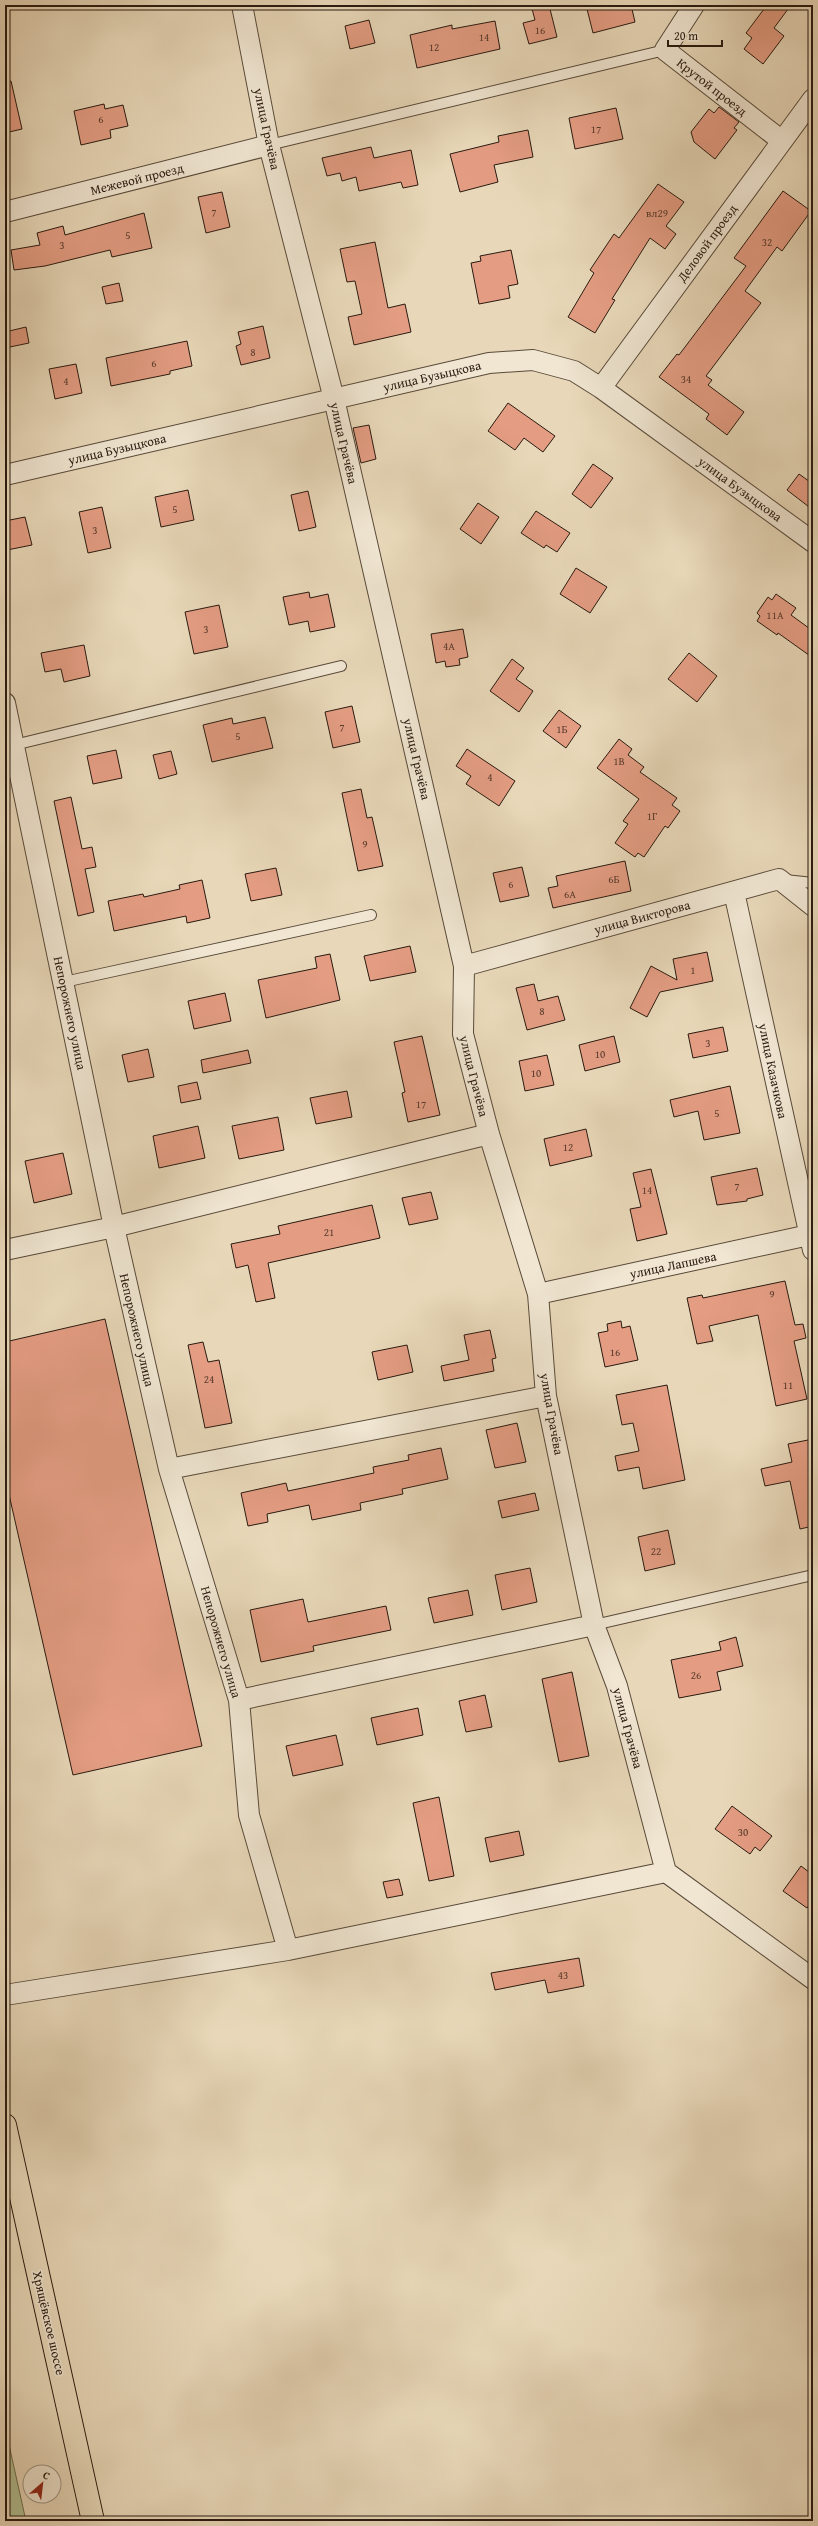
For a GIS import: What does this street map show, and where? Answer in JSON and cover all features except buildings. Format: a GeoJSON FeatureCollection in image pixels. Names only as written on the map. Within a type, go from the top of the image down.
{"type":"FeatureCollection","features":[{"type":"Feature","properties":{"kind":"main road","name":"Хрящёвское шоссе"},"geometry":{"type":"LineString","coordinates":[[5,2125],[93,2521]]}},
{"type":"Feature","properties":{"kind":"street","name":"улица Грачёва"},"geometry":{"type":"LineString","coordinates":[[242,5],[269,145],[334,399],[464,966],[463,1034],[489,1134],[538,1294],[546,1396],[594,1625],[617,1686],[666,1872]]}},
{"type":"Feature","properties":{"kind":"street","name":"Крутой проезд"},"geometry":{"type":"LineString","coordinates":[[694,5],[665,50],[782,141]]}},
{"type":"Feature","properties":{"kind":"street","name":"Деловой проезд"},"geometry":{"type":"LineString","coordinates":[[601,388],[813,99]]}},
{"type":"Feature","properties":{"kind":"street","name":"Межевой проезд"},"geometry":{"type":"LineString","coordinates":[[5,212],[269,145]]}},
{"type":"Feature","properties":{"kind":"street","name":"улица Бузыцкова"},"geometry":{"type":"LineString","coordinates":[[5,475],[489,363],[533,360],[574,371],[601,388],[813,542]]}},
{"type":"Feature","properties":{"kind":"street","name":"Непорожнего улица"},"geometry":{"type":"LineString","coordinates":[[5,703],[114,1227],[169,1469],[239,1700],[249,1815],[288,1950]]}},
{"type":"Feature","properties":{"kind":"street","name":"улица Викторова"},"geometry":{"type":"LineString","coordinates":[[464,966],[779,879]]}},
{"type":"Feature","properties":{"kind":"street"},"geometry":{"type":"LineString","coordinates":[[779,879],[813,906]]}},
{"type":"Feature","properties":{"kind":"street","name":"улица Казачкова"},"geometry":{"type":"LineString","coordinates":[[734,892],[811,1243]]}},
{"type":"Feature","properties":{"kind":"street"},"geometry":{"type":"LineString","coordinates":[[5,1250],[114,1227],[489,1134]]}},
{"type":"Feature","properties":{"kind":"street","name":"улица Лапшева"},"geometry":{"type":"LineString","coordinates":[[538,1294],[811,1243]]}},
{"type":"Feature","properties":{"kind":"street"},"geometry":{"type":"LineString","coordinates":[[169,1469],[546,1396]]}},
{"type":"Feature","properties":{"kind":"street"},"geometry":{"type":"LineString","coordinates":[[239,1700],[594,1625]]}},
{"type":"Feature","properties":{"kind":"street"},"geometry":{"type":"LineString","coordinates":[[5,1995],[288,1950],[666,1872],[813,1980]]}},
{"type":"Feature","properties":{"kind":"lane"},"geometry":{"type":"LineString","coordinates":[[269,145],[665,50]]}},
{"type":"Feature","properties":{"kind":"lane"},"geometry":{"type":"LineString","coordinates":[[14,745],[341,666]]}},
{"type":"Feature","properties":{"kind":"lane"},"geometry":{"type":"LineString","coordinates":[[779,879],[813,883]]}},
{"type":"Feature","properties":{"kind":"lane"},"geometry":{"type":"LineString","coordinates":[[64,982],[371,915]]}},
{"type":"Feature","properties":{"kind":"lane"},"geometry":{"type":"LineString","coordinates":[[594,1625],[813,1575]]}},
{"type":"Feature","properties":{"kind":"green space"},"geometry":{"type":"Polygon","coordinates":[[[5,2427],[26,2521],[5,2521],[5,2427]]]}}]}
